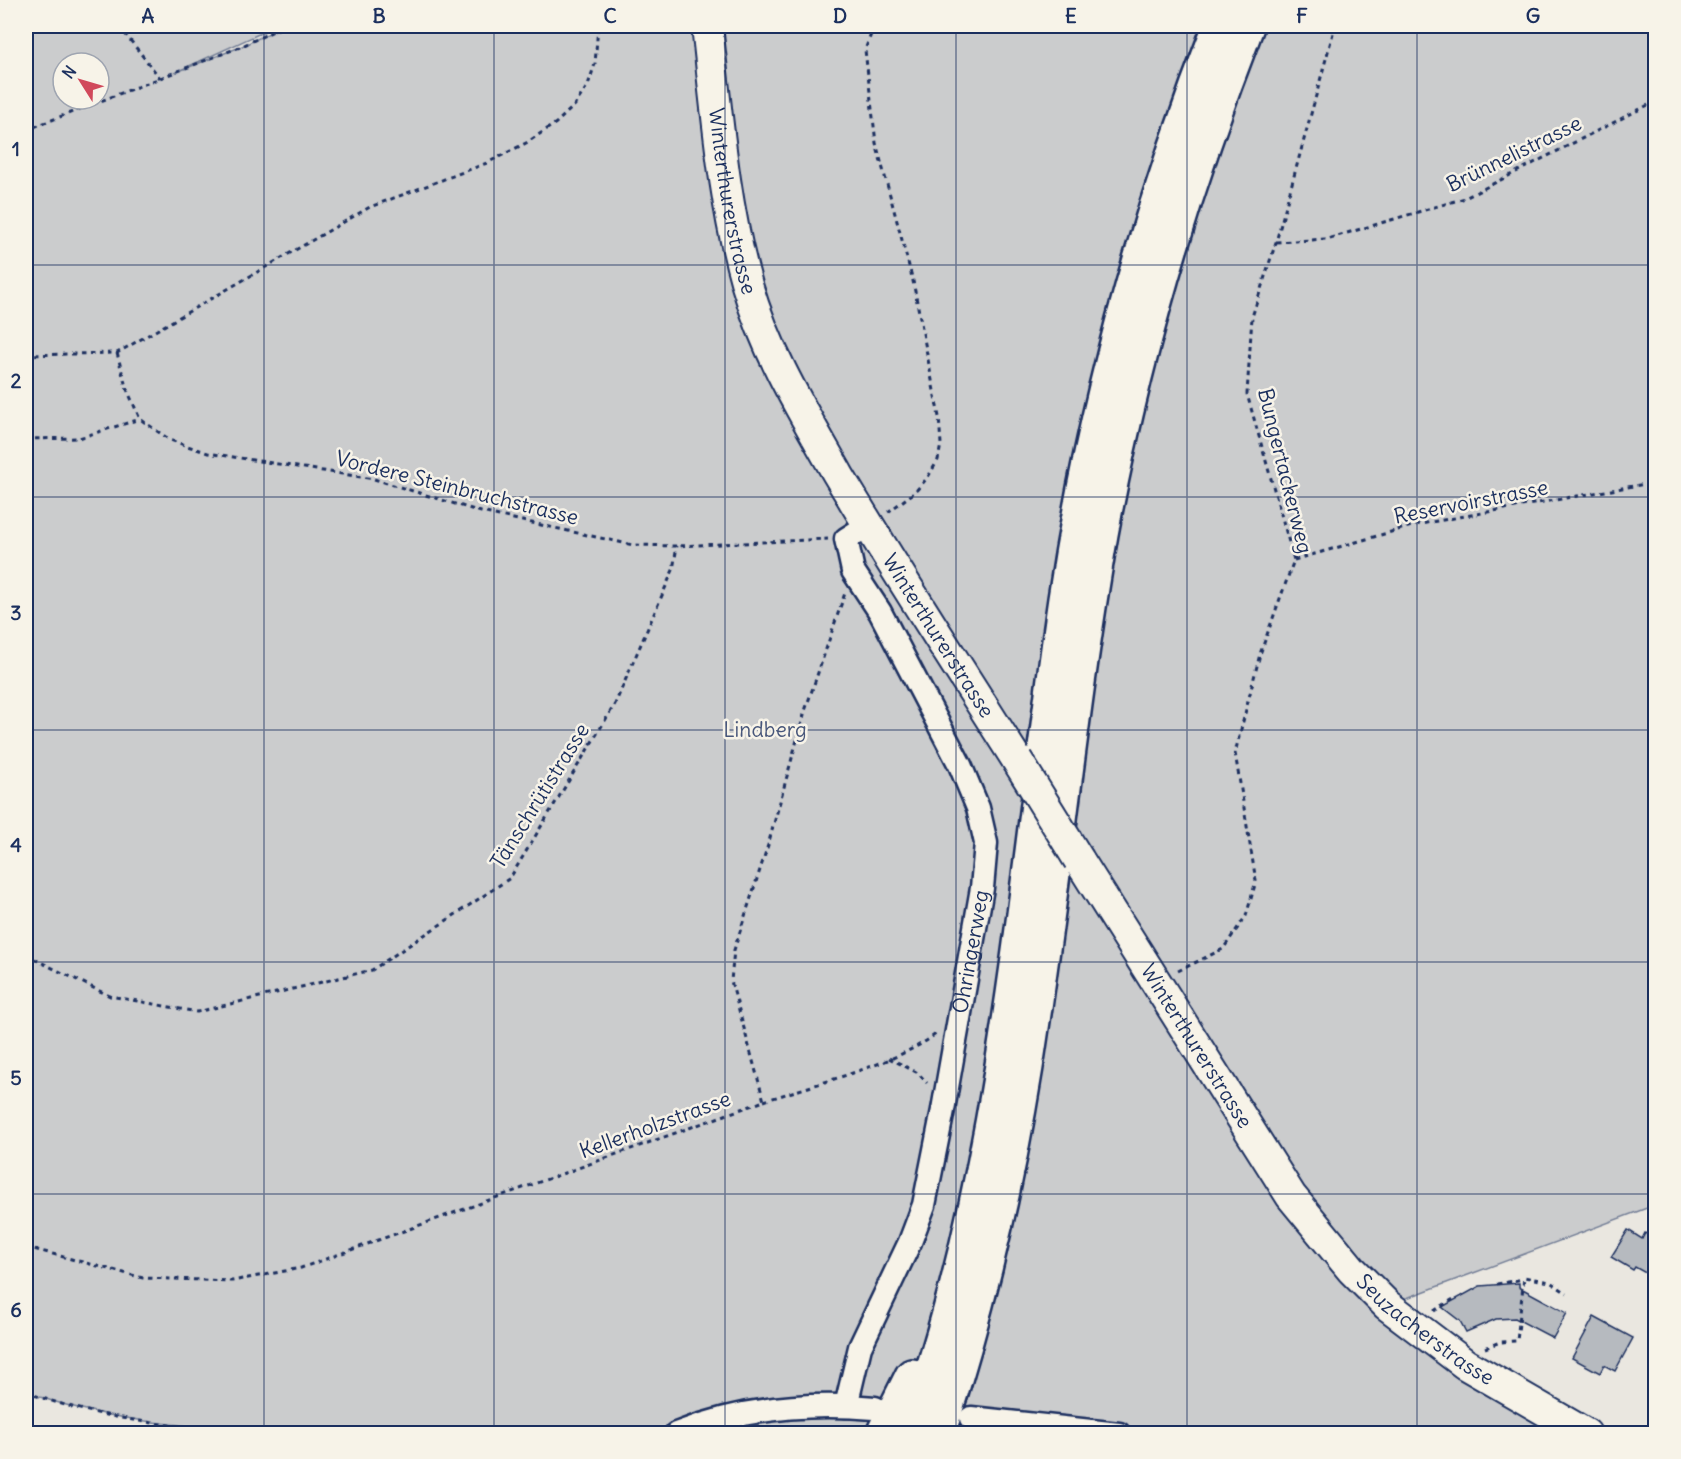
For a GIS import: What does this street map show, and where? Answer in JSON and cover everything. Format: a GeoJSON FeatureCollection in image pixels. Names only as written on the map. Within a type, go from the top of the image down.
{"type":"FeatureCollection","features":[{"type":"Feature","properties":{"kind":"highway"},"geometry":{"type":"LineString","coordinates":[[911,1434],[942,1336],[963,1259],[1001,1065],[1066,595],[1100,415],[1142,252],[1179,135],[1220,26]]}},
{"type":"Feature","properties":{"kind":"highway"},"geometry":{"type":"LineString","coordinates":[[938,1434],[978,1298],[1018,1116],[1085,638],[1101,535],[1126,413],[1178,221],[1247,26]]}},
{"type":"Feature","properties":{"kind":"highway"},"geometry":{"type":"LineString","coordinates":[[879,1421],[906,1389],[963,1259]]}},
{"type":"Feature","properties":{"kind":"main road","name":"Winterthurerstrasse"},"geometry":{"type":"LineString","coordinates":[[707,26],[729,208],[747,285],[763,331],[857,532],[1017,760],[1291,1196]]}},
{"type":"Feature","properties":{"kind":"main road","name":"Seuzacherstrasse"},"geometry":{"type":"LineString","coordinates":[[1291,1196],[1352,1270],[1422,1334],[1493,1382],[1586,1434]]}},
{"type":"Feature","properties":{"kind":"street","name":"Ohringerweg"},"geometry":{"type":"LineString","coordinates":[[846,1406],[860,1347],[920,1216],[943,1110],[985,865],[984,828],[960,765],[880,612],[853,571],[857,532]]}},
{"type":"Feature","properties":{"kind":"street"},"geometry":{"type":"LineString","coordinates":[[676,1434],[749,1413],[780,1409],[846,1406],[879,1421]]}},
{"type":"Feature","properties":{"kind":"street"},"geometry":{"type":"LineString","coordinates":[[971,1418],[1119,1434]]}},
{"type":"Feature","properties":{"kind":"path"},"geometry":{"type":"LineString","coordinates":[[119,26],[160,78]]}},
{"type":"Feature","properties":{"kind":"path"},"geometry":{"type":"LineString","coordinates":[[26,130],[240,47],[284,26]]}},
{"type":"Feature","properties":{"kind":"path"},"geometry":{"type":"LineString","coordinates":[[26,355],[117,352],[370,207],[487,163],[526,143],[556,123],[575,105],[588,85],[595,64],[598,26]]}},
{"type":"Feature","properties":{"kind":"path"},"geometry":{"type":"LineString","coordinates":[[874,26],[865,50],[876,143],[915,292],[939,417],[941,444],[938,460],[928,477],[894,509]]}},
{"type":"Feature","properties":{"kind":"path","name":"Bungertackerweg"},"geometry":{"type":"LineString","coordinates":[[1156,982],[1222,950],[1246,916],[1257,880],[1235,753],[1260,654],[1294,561],[1247,394],[1251,317],[1276,242],[1335,26]]}},
{"type":"Feature","properties":{"kind":"path","name":"Brünnelistrasse"},"geometry":{"type":"LineString","coordinates":[[1276,242],[1327,239],[1465,198],[1656,101]]}},
{"type":"Feature","properties":{"kind":"path"},"geometry":{"type":"LineString","coordinates":[[26,440],[79,438],[140,419],[126,387],[117,352]]}},
{"type":"Feature","properties":{"kind":"path","name":"Vordere Steinbruchstrasse"},"geometry":{"type":"LineString","coordinates":[[140,419],[170,440],[208,453],[374,479],[481,512],[633,545],[677,546],[809,538],[857,532]]}},
{"type":"Feature","properties":{"kind":"path","name":"Reservoirstrasse"},"geometry":{"type":"LineString","coordinates":[[1294,561],[1415,525],[1656,482]]}},
{"type":"Feature","properties":{"kind":"path","name":"Tänschrütistrasse"},"geometry":{"type":"LineString","coordinates":[[26,955],[110,996],[196,1012],[372,970],[510,878],[615,704],[673,570],[677,546]]}},
{"type":"Feature","properties":{"kind":"path","name":"Kellerholzstrasse"},"geometry":{"type":"LineString","coordinates":[[26,1247],[143,1278],[232,1281],[301,1268],[764,1101],[731,981],[734,950],[768,845],[805,711],[853,571]]}},
{"type":"Feature","properties":{"kind":"path"},"geometry":{"type":"LineString","coordinates":[[764,1101],[889,1058],[928,1040],[959,1015]]}},
{"type":"Feature","properties":{"kind":"path"},"geometry":{"type":"LineString","coordinates":[[889,1058],[918,1073],[933,1090],[943,1110]]}},
{"type":"Feature","properties":{"kind":"path"},"geometry":{"type":"LineString","coordinates":[[1497,1284],[1524,1277],[1550,1282],[1567,1293]]}},
{"type":"Feature","properties":{"kind":"path"},"geometry":{"type":"LineString","coordinates":[[1485,1348],[1500,1342],[1517,1341],[1523,1279]]}},
{"type":"Feature","properties":{"kind":"path"},"geometry":{"type":"LineString","coordinates":[[1436,1308],[1455,1298]]}},
{"type":"Feature","properties":{"kind":"path"},"geometry":{"type":"LineString","coordinates":[[26,1392],[66,1407],[184,1427],[259,1432],[449,1434]]}},
{"type":"Feature","properties":{"kind":"green space","name":"Lindberg"},"geometry":{"type":"Polygon","coordinates":[[[26,26],[142,26],[157,30],[166,26],[276,26],[174,73],[240,47],[284,26],[1655,26],[1655,1205],[1388,1305],[1586,1433],[259,1432],[141,1420],[54,1402],[26,1392],[26,26]]]}},
{"type":"Feature","properties":{"kind":"building"},"geometry":{"type":"Polygon","coordinates":[[[1628,1230],[1642,1239],[1645,1233],[1656,1239],[1656,1279],[1635,1267],[1633,1270],[1611,1257],[1628,1230]]]}},
{"type":"Feature","properties":{"kind":"building"},"geometry":{"type":"Polygon","coordinates":[[[1519,1283],[1519,1287],[1567,1313],[1553,1338],[1515,1318],[1496,1319],[1466,1332],[1460,1321],[1442,1307],[1480,1286],[1519,1283]]]}},
{"type":"Feature","properties":{"kind":"building"},"geometry":{"type":"Polygon","coordinates":[[[1594,1317],[1633,1338],[1615,1371],[1604,1365],[1600,1373],[1572,1358],[1594,1317]]]}}]}
